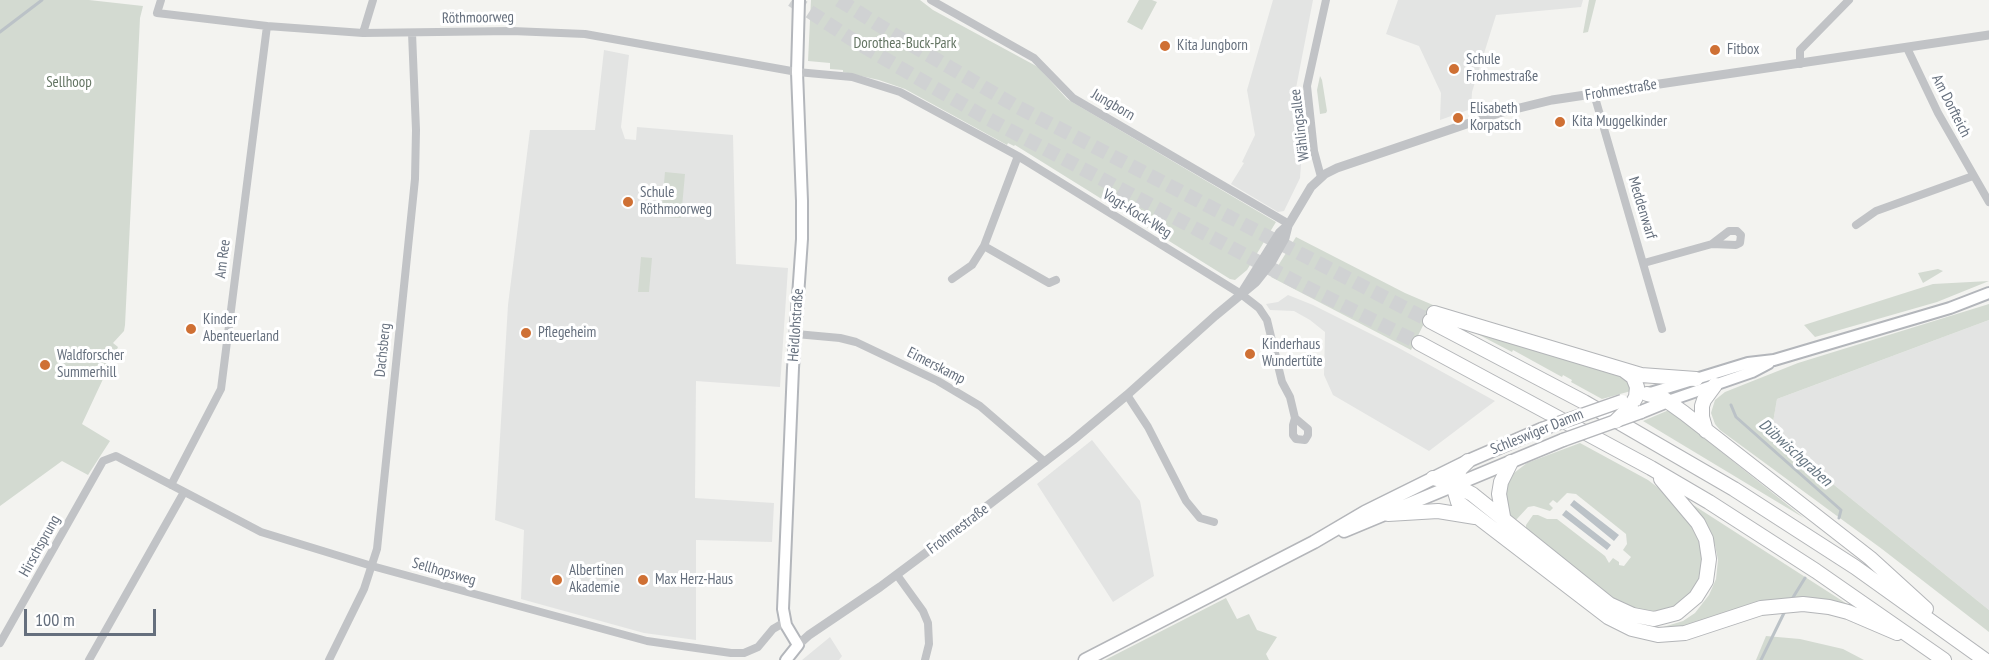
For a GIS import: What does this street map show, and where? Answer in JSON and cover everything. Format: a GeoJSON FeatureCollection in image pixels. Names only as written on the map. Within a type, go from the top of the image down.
{"type":"FeatureCollection","features":[{"type":"Feature","properties":{"kind":"highway"},"geometry":{"type":"LineString","coordinates":[[1696,379],[1648,376],[1625,371],[1432,317],[1716,478],[1845,560],[1985,660]]}},
{"type":"Feature","properties":{"kind":"highway"},"geometry":{"type":"LineString","coordinates":[[1419,343],[1651,468],[1789,553],[1944,660]]}},
{"type":"Feature","properties":{"kind":"highway"},"geometry":{"type":"LineString","coordinates":[[1625,371],[1632,375],[1636,383],[1636,402]]}},
{"type":"Feature","properties":{"kind":"highway"},"geometry":{"type":"LineString","coordinates":[[1706,431],[1702,406],[1715,385]]}},
{"type":"Feature","properties":{"kind":"highway"},"geometry":{"type":"LineString","coordinates":[[1616,421],[1636,402],[1659,396],[1668,401],[1870,558],[1918,600],[1946,630]]}},
{"type":"Feature","properties":{"kind":"highway"},"geometry":{"type":"LineString","coordinates":[[1468,461],[1460,469],[1455,485],[1458,502],[1623,625],[1641,632],[1659,635],[1685,633],[1761,608],[1803,604],[1848,612],[1924,645]]}},
{"type":"Feature","properties":{"kind":"highway"},"geometry":{"type":"LineString","coordinates":[[1504,522],[1499,494],[1501,482],[1511,462]]}},
{"type":"Feature","properties":{"kind":"highway"},"geometry":{"type":"LineString","coordinates":[[1433,478],[1455,485],[1472,494],[1504,522],[1618,609],[1641,618],[1654,619],[1671,616],[1690,604],[1699,594],[1707,574],[1709,553],[1706,538],[1692,515],[1651,468]]}},
{"type":"Feature","properties":{"kind":"highway"},"geometry":{"type":"LineString","coordinates":[[1388,514],[1438,511],[1478,517]]}},
{"type":"Feature","properties":{"kind":"main road","name":"Heidlohstraße"},"geometry":{"type":"LineString","coordinates":[[798,645],[789,632],[783,609],[802,211],[797,72],[799,0]]}},
{"type":"Feature","properties":{"kind":"main road","name":"Schleswiger Damm"},"geometry":{"type":"LineString","coordinates":[[1086,660],[1314,542],[1365,512],[1468,461],[1542,429],[1636,402],[1696,379],[1748,363],[1774,360],[1950,308],[1989,293]]}},
{"type":"Feature","properties":{"kind":"main road","name":"Schleswiger Damm"},"geometry":{"type":"LineString","coordinates":[[1668,401],[1752,372],[1774,360]]}},
{"type":"Feature","properties":{"kind":"main road","name":"Schleswiger Damm"},"geometry":{"type":"LineString","coordinates":[[1314,542],[1388,514],[1563,440],[1616,421]]}},
{"type":"Feature","properties":{"kind":"main road","name":"Frohmestraße"},"geometry":{"type":"LineString","coordinates":[[786,660],[798,645]]}},
{"type":"Feature","properties":{"kind":"street","name":"Röthmoorweg"},"geometry":{"type":"LineString","coordinates":[[161,0],[157,13],[267,26],[363,33],[502,31],[577,33],[797,72]]}},
{"type":"Feature","properties":{"kind":"street"},"geometry":{"type":"LineString","coordinates":[[363,33],[373,0]]}},
{"type":"Feature","properties":{"kind":"street","name":"Jungborn"},"geometry":{"type":"LineString","coordinates":[[931,0],[1034,58],[1073,98],[1289,224]]}},
{"type":"Feature","properties":{"kind":"street","name":"Wählingsallee"},"geometry":{"type":"LineString","coordinates":[[1321,177],[1314,151],[1307,86],[1326,0]]}},
{"type":"Feature","properties":{"kind":"street"},"geometry":{"type":"LineString","coordinates":[[1800,64],[1800,50],[1850,0]]}},
{"type":"Feature","properties":{"kind":"street","name":"Am Ree"},"geometry":{"type":"LineString","coordinates":[[171,485],[220,388],[267,26]]}},
{"type":"Feature","properties":{"kind":"street","name":"Dachsberg"},"geometry":{"type":"LineString","coordinates":[[329,660],[364,589],[378,538],[415,179],[416,130],[412,33]]}},
{"type":"Feature","properties":{"kind":"street","name":"Frohmestraße"},"geometry":{"type":"LineString","coordinates":[[798,645],[809,635],[897,575],[1046,462],[1127,395],[1241,294],[1280,232],[1289,224],[1311,187],[1321,177],[1340,166],[1499,113],[1552,100],[1989,35]]}},
{"type":"Feature","properties":{"kind":"street","name":"Am Dorfteich"},"geometry":{"type":"LineString","coordinates":[[1907,48],[1938,113],[1989,202]]}},
{"type":"Feature","properties":{"kind":"street","name":"Vogt-Kock-Weg"},"geometry":{"type":"LineString","coordinates":[[797,72],[852,77],[900,92],[1018,156],[1241,294]]}},
{"type":"Feature","properties":{"kind":"street","name":"Meddenwarf"},"geometry":{"type":"LineString","coordinates":[[1594,94],[1662,329]]}},
{"type":"Feature","properties":{"kind":"street"},"geometry":{"type":"LineString","coordinates":[[952,279],[972,265],[984,246],[1018,156]]}},
{"type":"Feature","properties":{"kind":"street"},"geometry":{"type":"LineString","coordinates":[[1856,225],[1876,211],[1973,176]]}},
{"type":"Feature","properties":{"kind":"street"},"geometry":{"type":"LineString","coordinates":[[1644,263],[1712,244]]}},
{"type":"Feature","properties":{"kind":"street"},"geometry":{"type":"LineString","coordinates":[[984,246],[1049,283],[1056,280]]}},
{"type":"Feature","properties":{"kind":"street"},"geometry":{"type":"LineString","coordinates":[[1241,294],[1259,308],[1267,320],[1281,382],[1290,397],[1295,418]]}},
{"type":"Feature","properties":{"kind":"street","name":"Eimerskamp"},"geometry":{"type":"LineString","coordinates":[[796,334],[840,338],[856,342],[938,381],[980,406],[1046,462]]}},
{"type":"Feature","properties":{"kind":"street"},"geometry":{"type":"LineString","coordinates":[[1127,395],[1148,427],[1185,501],[1200,518],[1215,522]]}},
{"type":"Feature","properties":{"kind":"street","name":"Sellhopsweg"},"geometry":{"type":"LineString","coordinates":[[103,461],[116,456],[261,532],[372,566],[647,641],[731,653],[753,651],[773,628],[785,622]]}},
{"type":"Feature","properties":{"kind":"street","name":"Hirschsprung"},"geometry":{"type":"LineString","coordinates":[[0,644],[103,461]]}},
{"type":"Feature","properties":{"kind":"street"},"geometry":{"type":"LineString","coordinates":[[89,660],[184,492]]}},
{"type":"Feature","properties":{"kind":"street"},"geometry":{"type":"LineString","coordinates":[[897,575],[923,610],[928,623],[929,644],[925,660]]}},
{"type":"Feature","properties":{"kind":"shaded area"},"geometry":{"type":"Polygon","coordinates":[[[1273,0],[1313,0],[1296,88],[1295,103],[1302,150],[1300,178],[1284,211],[1278,212],[1231,184],[1244,163],[1242,162],[1255,135],[1247,90],[1273,0]]]}},
{"type":"Feature","properties":{"kind":"shaded area","name":"Schule Frohmestraße"},"geometry":{"type":"Polygon","coordinates":[[[1398,0],[1583,0],[1581,7],[1496,15],[1472,92],[1471,109],[1440,120],[1441,93],[1419,46],[1386,34],[1398,0]]]}},
{"type":"Feature","properties":{"kind":"shaded area"},"geometry":{"type":"Polygon","coordinates":[[[604,50],[629,55],[621,127],[625,139],[636,140],[637,127],[733,135],[736,264],[788,268],[780,387],[696,381],[695,498],[774,503],[772,542],[696,540],[696,640],[644,633],[521,599],[524,530],[495,520],[508,305],[530,130],[595,130],[604,50]]]}},
{"type":"Feature","properties":{"kind":"shaded area"},"geometry":{"type":"Polygon","coordinates":[[[1288,295],[1397,347],[1495,401],[1429,451],[1333,395],[1324,375],[1325,332],[1294,311],[1270,310],[1266,304],[1278,302],[1288,295]]]}},
{"type":"Feature","properties":{"kind":"shaded area"},"geometry":{"type":"Polygon","coordinates":[[[1989,320],[1989,610],[1771,434],[1777,399],[1989,320]]]}},
{"type":"Feature","properties":{"kind":"shaded area"},"geometry":{"type":"Polygon","coordinates":[[[1092,440],[1140,501],[1154,576],[1113,602],[1037,484],[1092,440]]]}},
{"type":"Feature","properties":{"kind":"shaded area"},"geometry":{"type":"Polygon","coordinates":[[[1574,500],[1619,535],[1614,541],[1570,505],[1574,500]]]}},
{"type":"Feature","properties":{"kind":"shaded area"},"geometry":{"type":"Polygon","coordinates":[[[1566,510],[1611,545],[1607,550],[1562,515],[1566,510]]]}},
{"type":"Feature","properties":{"kind":"shaded area"},"geometry":{"type":"Polygon","coordinates":[[[830,637],[842,656],[839,660],[802,660],[830,637]]]}},
{"type":"Feature","properties":{"kind":"green space","name":"Sellhoop"},"geometry":{"type":"Polygon","coordinates":[[[0,0],[89,0],[143,6],[140,18],[125,325],[124,331],[113,343],[118,347],[82,424],[110,441],[88,475],[62,461],[0,506],[0,0]]]}},
{"type":"Feature","properties":{"kind":"green space","name":"Dorothea-Buck-Park"},"geometry":{"type":"Polygon","coordinates":[[[811,0],[920,0],[933,10],[1038,67],[1067,99],[1276,222],[1247,270],[1235,280],[1230,279],[1015,145],[1008,143],[1007,145],[905,89],[879,80],[843,72],[843,70],[830,69],[830,63],[808,61],[811,0]]]}},
{"type":"Feature","properties":{"kind":"green space"},"geometry":{"type":"Polygon","coordinates":[[[1139,0],[1157,2],[1142,30],[1127,22],[1139,0]]]}},
{"type":"Feature","properties":{"kind":"green space"},"geometry":{"type":"Polygon","coordinates":[[[1589,0],[1596,0],[1588,32],[1583,33],[1589,0]]]}},
{"type":"Feature","properties":{"kind":"green space"},"geometry":{"type":"Polygon","coordinates":[[[1320,76],[1327,111],[1320,114],[1317,90],[1320,76]]]}},
{"type":"Feature","properties":{"kind":"green space"},"geometry":{"type":"Polygon","coordinates":[[[665,172],[685,174],[681,218],[661,217],[665,172]]]}},
{"type":"Feature","properties":{"kind":"green space"},"geometry":{"type":"Polygon","coordinates":[[[1296,237],[1433,305],[1411,350],[1271,277],[1296,237]]]}},
{"type":"Feature","properties":{"kind":"green space"},"geometry":{"type":"Polygon","coordinates":[[[641,257],[652,258],[649,292],[638,292],[641,257]]]}},
{"type":"Feature","properties":{"kind":"green space"},"geometry":{"type":"Polygon","coordinates":[[[1938,269],[1943,271],[1923,283],[1918,273],[1938,269]]]}},
{"type":"Feature","properties":{"kind":"green space"},"geometry":{"type":"Polygon","coordinates":[[[1989,281],[1937,302],[1815,337],[1804,325],[1933,284],[1989,281]]]}},
{"type":"Feature","properties":{"kind":"green space"},"geometry":{"type":"Polygon","coordinates":[[[1989,304],[1989,320],[1777,399],[1771,434],[1989,610],[1989,632],[1882,549],[1720,430],[1711,413],[1715,400],[1725,392],[1798,363],[1989,304]]]}},
{"type":"Feature","properties":{"kind":"green space"},"geometry":{"type":"Polygon","coordinates":[[[1464,327],[1618,375],[1627,380],[1631,391],[1602,399],[1563,375],[1562,377],[1464,327]]]}},
{"type":"Feature","properties":{"kind":"green space"},"geometry":{"type":"Polygon","coordinates":[[[1669,410],[1804,518],[1643,421],[1669,410]]]}},
{"type":"Feature","properties":{"kind":"green space"},"geometry":{"type":"Polygon","coordinates":[[[1580,443],[1648,480],[1669,496],[1697,532],[1702,558],[1700,576],[1692,592],[1673,607],[1650,612],[1638,610],[1612,599],[1526,532],[1526,525],[1533,515],[1557,519],[1605,556],[1609,563],[1613,558],[1619,562],[1619,565],[1624,566],[1631,557],[1623,550],[1627,544],[1626,534],[1576,494],[1567,493],[1557,503],[1553,500],[1549,504],[1553,508],[1550,511],[1534,506],[1528,507],[1516,520],[1508,516],[1505,505],[1507,484],[1514,473],[1527,463],[1580,443]]]}},
{"type":"Feature","properties":{"kind":"green space"},"geometry":{"type":"Polygon","coordinates":[[[1687,501],[1858,611],[1830,603],[1660,630],[1660,628],[1683,621],[1695,613],[1709,595],[1716,579],[1718,560],[1715,545],[1709,530],[1687,501]]]}},
{"type":"Feature","properties":{"kind":"green space"},"geometry":{"type":"Polygon","coordinates":[[[1226,598],[1237,619],[1249,614],[1257,630],[1277,637],[1266,654],[1269,660],[1105,660],[1226,598]]]}},
{"type":"Feature","properties":{"kind":"green space"},"geometry":{"type":"Polygon","coordinates":[[[1766,636],[1800,639],[1843,649],[1864,660],[1756,660],[1766,636]]]}},
{"type":"Feature","properties":{"kind":"waterway"},"geometry":{"type":"LineString","coordinates":[[0,32],[42,0]]}},
{"type":"Feature","properties":{"kind":"waterway","name":"Dübwischgraben"},"geometry":{"type":"LineString","coordinates":[[1731,405],[1736,417],[1841,510],[1839,518]]}},
{"type":"Feature","properties":{"kind":"waterway","name":"Dübwischgraben"},"geometry":{"type":"LineString","coordinates":[[1792,599],[1805,578]]}},
{"type":"Feature","properties":{"kind":"waterway","name":"Dübwischgraben"},"geometry":{"type":"LineString","coordinates":[[1761,660],[1784,613]]}},
{"type":"Feature","properties":{"kind":"tunnel"},"geometry":{"type":"LineString","coordinates":[[792,0],[856,42],[981,115],[1300,284],[1419,343]]}},
{"type":"Feature","properties":{"kind":"tunnel"},"geometry":{"type":"LineString","coordinates":[[839,0],[1014,105],[1430,321]]}},
{"type":"Feature","properties":{"kind":"place","name":"Kita Jungborn"},"geometry":{"type":"Point","coordinates":[1165,46]}},
{"type":"Feature","properties":{"kind":"place","name":"Fitbox"},"geometry":{"type":"Point","coordinates":[1715,50]}},
{"type":"Feature","properties":{"kind":"place","name":"Schule Frohmestraße"},"geometry":{"type":"Point","coordinates":[1454,69]}},
{"type":"Feature","properties":{"kind":"place","name":"Elisabeth Korpatsch"},"geometry":{"type":"Point","coordinates":[1458,118]}},
{"type":"Feature","properties":{"kind":"place","name":"Kita Muggelkinder"},"geometry":{"type":"Point","coordinates":[1560,122]}},
{"type":"Feature","properties":{"kind":"place","name":"Schule Röthmoorweg"},"geometry":{"type":"Point","coordinates":[628,202]}},
{"type":"Feature","properties":{"kind":"place","name":"Kinder Abenteuerland"},"geometry":{"type":"Point","coordinates":[191,329]}},
{"type":"Feature","properties":{"kind":"place","name":"Pflegeheim"},"geometry":{"type":"Point","coordinates":[526,333]}},
{"type":"Feature","properties":{"kind":"place","name":"Kinderhaus Wundertüte"},"geometry":{"type":"Point","coordinates":[1250,354]}},
{"type":"Feature","properties":{"kind":"place","name":"Waldforscher Summerhill"},"geometry":{"type":"Point","coordinates":[45,365]}},
{"type":"Feature","properties":{"kind":"place","name":"Albertinen Akademie"},"geometry":{"type":"Point","coordinates":[557,580]}},
{"type":"Feature","properties":{"kind":"place","name":"Max Herz-Haus"},"geometry":{"type":"Point","coordinates":[643,580]}}]}
